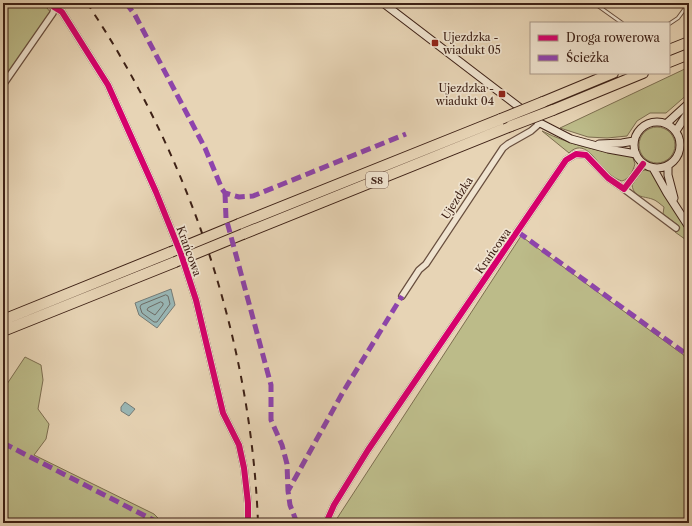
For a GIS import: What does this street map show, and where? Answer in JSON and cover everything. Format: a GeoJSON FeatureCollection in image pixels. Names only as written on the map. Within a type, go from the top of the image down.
{"type":"FeatureCollection","features":[{"type":"Feature","properties":{"kind":"highway"},"geometry":{"type":"LineString","coordinates":[[670,50],[689,42]]}},
{"type":"Feature","properties":{"kind":"highway"},"geometry":{"type":"LineString","coordinates":[[670,62],[689,54]]}},
{"type":"Feature","properties":{"kind":"highway","name":"S8"},"geometry":{"type":"LineString","coordinates":[[3,320],[611,74]]}},
{"type":"Feature","properties":{"kind":"highway","name":"S8"},"geometry":{"type":"LineString","coordinates":[[3,331],[641,74]]}},
{"type":"Feature","properties":{"kind":"main road"},"geometry":{"type":"LineString","coordinates":[[383,3],[540,124],[558,133],[585,143],[636,154]]}},
{"type":"Feature","properties":{"kind":"main road"},"geometry":{"type":"LineString","coordinates":[[667,123],[689,103]]}},
{"type":"Feature","properties":{"kind":"main road"},"geometry":{"type":"LineString","coordinates":[[676,131],[689,111]]}},
{"type":"Feature","properties":{"kind":"main road"},"geometry":{"type":"LineString","coordinates":[[656,121],[667,123],[676,131],[679,137],[680,150],[674,162],[663,168],[653,168],[643,164],[636,154],[634,141],[638,131],[646,124],[656,121]]}},
{"type":"Feature","properties":{"kind":"main road"},"geometry":{"type":"LineString","coordinates":[[585,143],[609,144],[634,141]]}},
{"type":"Feature","properties":{"kind":"main road"},"geometry":{"type":"LineString","coordinates":[[668,166],[668,175],[676,206]]}},
{"type":"Feature","properties":{"kind":"main road"},"geometry":{"type":"LineString","coordinates":[[653,168],[689,227]]}},
{"type":"Feature","properties":{"kind":"street"},"geometry":{"type":"LineString","coordinates":[[3,85],[53,13],[54,5]]}},
{"type":"Feature","properties":{"kind":"street","name":"Krańcowa"},"geometry":{"type":"LineString","coordinates":[[54,5],[62,12],[108,85],[156,192],[181,254],[196,300],[223,413],[239,446],[245,475],[248,523]]}},
{"type":"Feature","properties":{"kind":"street","name":"Ujezdzka"},"geometry":{"type":"LineString","coordinates":[[402,296],[419,270],[426,264],[503,148],[540,124]]}},
{"type":"Feature","properties":{"kind":"street","name":"Krańcowa"},"geometry":{"type":"LineString","coordinates":[[326,523],[346,484],[566,160],[576,154],[586,155],[608,178],[624,189]]}},
{"type":"Feature","properties":{"kind":"street"},"geometry":{"type":"LineString","coordinates":[[643,164],[624,189],[676,228]]}},
{"type":"Feature","properties":{"kind":"lane"},"geometry":{"type":"LineString","coordinates":[[594,3],[621,22]]}},
{"type":"Feature","properties":{"kind":"lane"},"geometry":{"type":"LineString","coordinates":[[670,23],[678,18],[689,3]]}},
{"type":"Feature","properties":{"kind":"shaded area"},"geometry":{"type":"Polygon","coordinates":[[[3,3],[46,3],[47,8],[51,13],[3,81],[3,3]]]}},
{"type":"Feature","properties":{"kind":"shaded area"},"geometry":{"type":"Polygon","coordinates":[[[689,67],[689,93],[666,113],[650,113],[637,121],[627,136],[607,138],[588,137],[560,128],[689,67]]]}},
{"type":"Feature","properties":{"kind":"shaded area"},"geometry":{"type":"Polygon","coordinates":[[[661,127],[670,132],[674,138],[674,152],[670,158],[661,163],[653,163],[644,158],[640,152],[639,141],[644,132],[650,128],[661,127]]]}},
{"type":"Feature","properties":{"kind":"shaded area"},"geometry":{"type":"Polygon","coordinates":[[[542,131],[584,147],[628,155],[633,158],[635,164],[627,178],[622,181],[619,180],[608,173],[589,152],[580,148],[574,149],[569,153],[542,131]]]}},
{"type":"Feature","properties":{"kind":"shaded area"},"geometry":{"type":"Polygon","coordinates":[[[649,170],[655,175],[689,235],[689,242],[675,232],[679,226],[663,214],[664,207],[655,200],[639,196],[633,189],[632,185],[642,171],[649,170]]]}},
{"type":"Feature","properties":{"kind":"shaded area"},"geometry":{"type":"Polygon","coordinates":[[[521,236],[689,359],[689,523],[334,523],[521,236]]]}},
{"type":"Feature","properties":{"kind":"shaded area"},"geometry":{"type":"Polygon","coordinates":[[[25,357],[41,365],[43,380],[38,409],[49,424],[46,439],[34,455],[154,514],[163,523],[3,523],[3,390],[25,357]]]}},
{"type":"Feature","properties":{"kind":"water"},"geometry":{"type":"Polygon","coordinates":[[[171,289],[175,305],[157,328],[139,315],[135,303],[171,289]]]}},
{"type":"Feature","properties":{"kind":"water"},"geometry":{"type":"Polygon","coordinates":[[[125,402],[135,409],[129,416],[121,411],[121,407],[125,402]]]}},
{"type":"Feature","properties":{"kind":"railway"},"geometry":{"type":"LineString","coordinates":[[87,3],[123,61],[156,122],[184,186],[208,251],[228,318],[243,386],[253,454],[258,523]]}},
{"type":"Feature","properties":{"kind":"marked path"},"geometry":{"type":"LineString","coordinates":[[126,3],[135,15],[205,148],[225,193],[239,197],[253,196],[406,134]]}},
{"type":"Feature","properties":{"kind":"marked path"},"geometry":{"type":"LineString","coordinates":[[225,193],[226,218],[271,385],[271,420],[282,445],[287,464],[288,491]]}},
{"type":"Feature","properties":{"kind":"marked path"},"geometry":{"type":"LineString","coordinates":[[518,232],[689,356]]}},
{"type":"Feature","properties":{"kind":"marked path"},"geometry":{"type":"LineString","coordinates":[[297,523],[290,505],[288,491],[343,392],[402,296]]}},
{"type":"Feature","properties":{"kind":"marked path"},"geometry":{"type":"LineString","coordinates":[[3,443],[159,523]]}},
{"type":"Feature","properties":{"kind":"cycle path"},"geometry":{"type":"LineString","coordinates":[[54,7],[62,12],[108,85],[156,192],[181,254],[196,300],[223,413],[239,445],[244,468],[248,503],[248,523]]}},
{"type":"Feature","properties":{"kind":"cycle path"},"geometry":{"type":"LineString","coordinates":[[326,523],[334,505],[368,450],[566,160],[576,154],[586,155],[608,178],[624,189],[643,164]]}},
{"type":"Feature","properties":{"kind":"place","name":"Ujezdzka - wiadukt 05"},"geometry":{"type":"Point","coordinates":[435,43]}},
{"type":"Feature","properties":{"kind":"place","name":"Ujezdzka - wiadukt 04"},"geometry":{"type":"Point","coordinates":[502,94]}}]}
